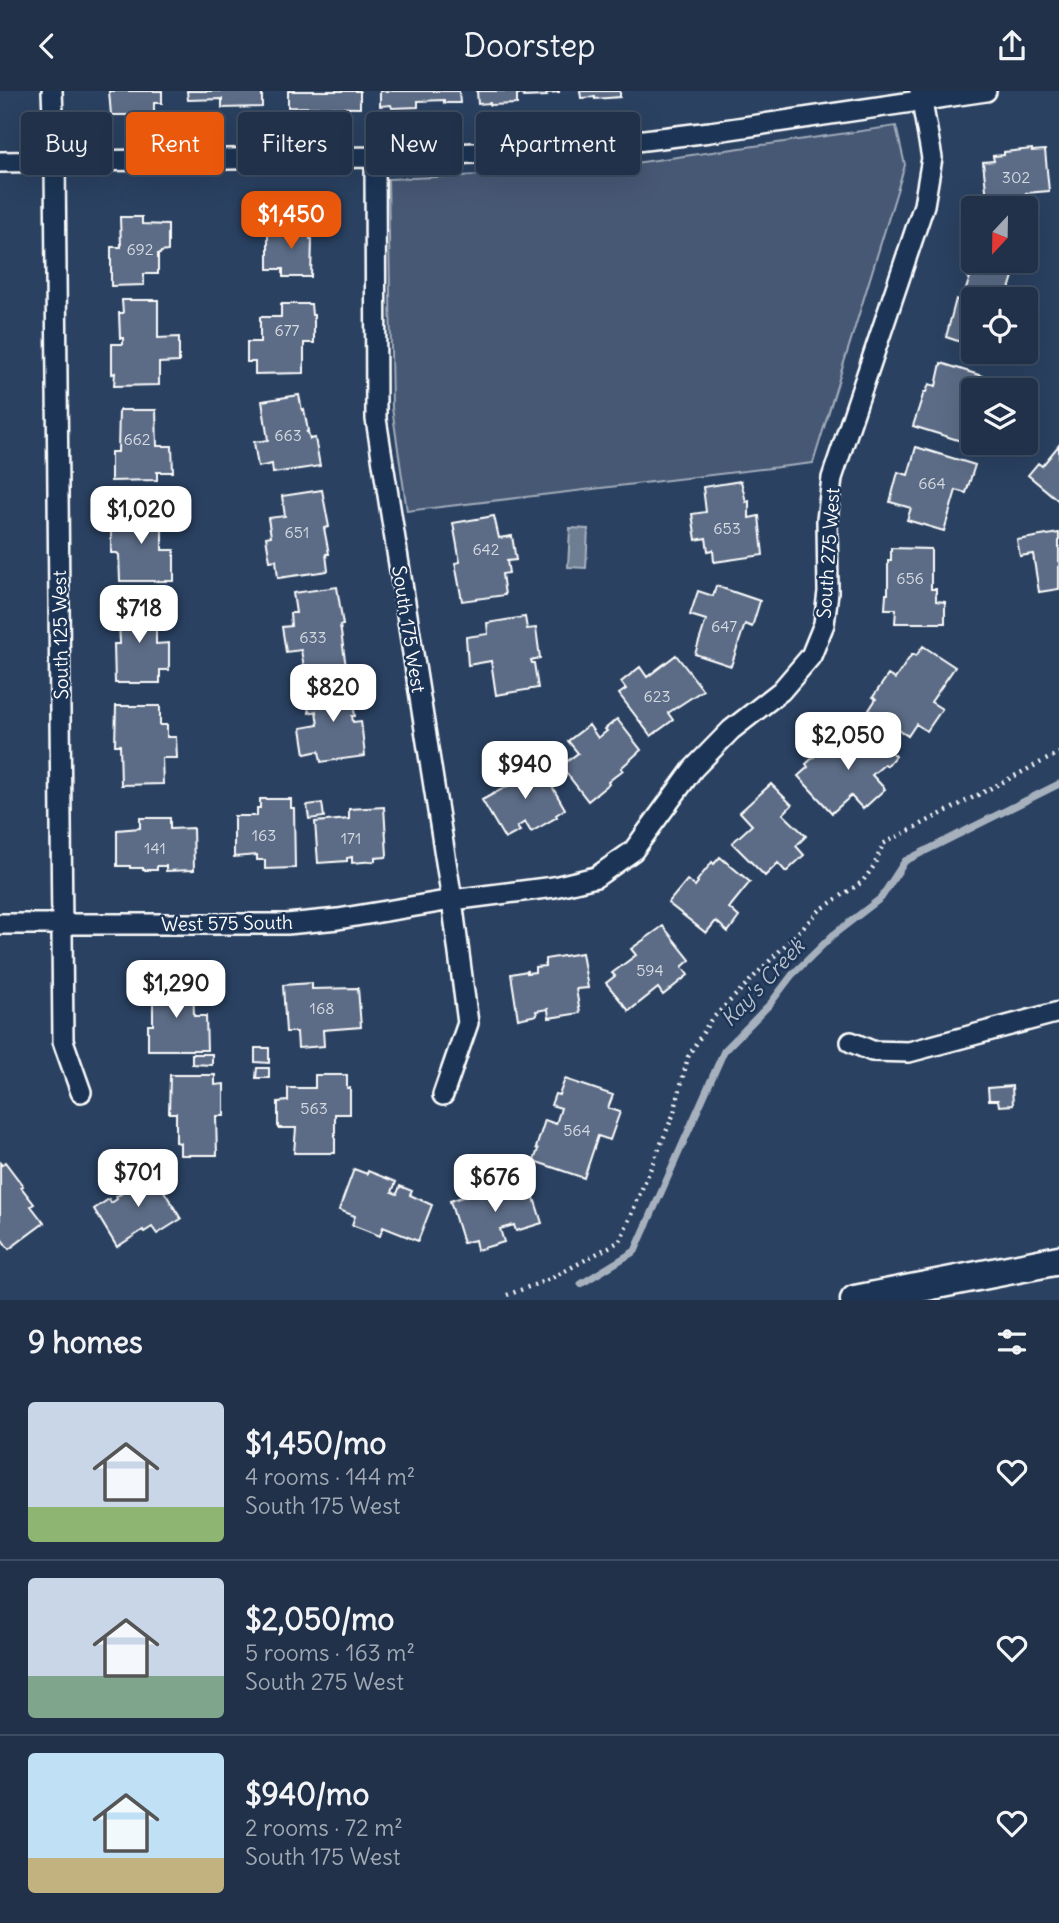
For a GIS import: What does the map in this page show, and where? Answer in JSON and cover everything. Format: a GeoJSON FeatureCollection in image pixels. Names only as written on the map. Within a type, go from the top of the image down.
{"type":"FeatureCollection","features":[{"type":"Feature","properties":{"kind":"main road"},"geometry":{"type":"LineString","coordinates":[[855,1300],[1059,1260]]}},
{"type":"Feature","properties":{"kind":"street","name":"South 125 West"},"geometry":{"type":"LineString","coordinates":[[52,91],[53,112]]}},
{"type":"Feature","properties":{"kind":"street"},"geometry":{"type":"LineString","coordinates":[[462,153],[571,149],[710,132],[921,96],[986,91]]}},
{"type":"Feature","properties":{"kind":"street","name":"South 275 West"},"geometry":{"type":"LineString","coordinates":[[452,901],[554,887],[596,877],[633,851],[693,769],[731,730],[781,691],[811,656],[824,624],[828,592],[827,520],[832,478],[925,205],[932,158],[921,96]]}},
{"type":"Feature","properties":{"kind":"street"},"geometry":{"type":"LineString","coordinates":[[112,161],[366,157]]}},
{"type":"Feature","properties":{"kind":"street"},"geometry":{"type":"LineString","coordinates":[[0,162],[21,162]]}},
{"type":"Feature","properties":{"kind":"street","name":"South 125 West"},"geometry":{"type":"LineString","coordinates":[[55,175],[63,1041],[81,1092]]}},
{"type":"Feature","properties":{"kind":"street","name":"South 175 West"},"geometry":{"type":"LineString","coordinates":[[375,175],[376,419],[452,901],[468,1023],[443,1095]]}},
{"type":"Feature","properties":{"kind":"street","name":"West 575 South"},"geometry":{"type":"LineString","coordinates":[[0,924],[287,923],[338,919],[452,901]]}},
{"type":"Feature","properties":{"kind":"street"},"geometry":{"type":"LineString","coordinates":[[851,1042],[872,1051],[909,1052],[1059,1012]]}},
{"type":"Feature","properties":{"kind":"path"},"geometry":{"type":"LineString","coordinates":[[508,1295],[550,1279],[620,1241],[674,1114],[688,1058],[710,1021],[820,910],[862,882],[874,866],[883,844],[1059,753]]}},
{"type":"Feature","properties":{"kind":"shaded area"},"geometry":{"type":"Polygon","coordinates":[[[896,126],[905,165],[813,463],[407,511],[392,408],[388,179],[484,175],[640,175],[640,162],[896,126]]]}},
{"type":"Feature","properties":{"kind":"shaded area"},"geometry":{"type":"Polygon","coordinates":[[[570,528],[588,529],[586,568],[568,567],[570,528]]]}},
{"type":"Feature","properties":{"kind":"building"},"geometry":{"type":"Polygon","coordinates":[[[109,91],[162,91],[162,103],[154,103],[154,112],[112,115],[109,91]]]}},
{"type":"Feature","properties":{"kind":"building"},"geometry":{"type":"Polygon","coordinates":[[[187,91],[262,91],[262,107],[222,108],[222,99],[188,100],[187,91]]]}},
{"type":"Feature","properties":{"kind":"building"},"geometry":{"type":"Polygon","coordinates":[[[288,91],[360,91],[360,108],[288,107],[288,91]]]}},
{"type":"Feature","properties":{"kind":"building"},"geometry":{"type":"Polygon","coordinates":[[[380,91],[459,91],[460,103],[444,103],[444,100],[418,101],[418,107],[392,108],[391,105],[380,106],[380,91]]]}},
{"type":"Feature","properties":{"kind":"building"},"geometry":{"type":"Polygon","coordinates":[[[477,91],[559,92],[546,93],[547,96],[524,97],[523,94],[517,94],[517,104],[490,105],[478,104],[477,91]]]}},
{"type":"Feature","properties":{"kind":"building"},"geometry":{"type":"Polygon","coordinates":[[[580,91],[620,91],[620,97],[581,98],[580,91]]]}},
{"type":"Feature","properties":{"kind":"building"},"geometry":{"type":"Polygon","coordinates":[[[1045,150],[1049,191],[1026,193],[1026,196],[987,196],[983,162],[994,161],[993,156],[1004,155],[1004,152],[1045,150]]]}},
{"type":"Feature","properties":{"kind":"building"},"geometry":{"type":"Polygon","coordinates":[[[120,217],[142,217],[142,224],[168,225],[168,251],[158,254],[158,274],[144,274],[144,285],[111,286],[111,247],[121,247],[120,217]]]}},
{"type":"Feature","properties":{"kind":"building"},"geometry":{"type":"Polygon","coordinates":[[[307,220],[307,232],[310,232],[312,239],[311,277],[283,277],[283,269],[268,269],[268,233],[292,232],[292,221],[307,220]]]}},
{"type":"Feature","properties":{"kind":"building"},"geometry":{"type":"Polygon","coordinates":[[[969,273],[1014,273],[1010,287],[967,287],[969,273]]]}},
{"type":"Feature","properties":{"kind":"building"},"geometry":{"type":"Polygon","coordinates":[[[956,299],[961,301],[961,342],[946,337],[956,299]]]}},
{"type":"Feature","properties":{"kind":"building"},"geometry":{"type":"Polygon","coordinates":[[[122,300],[158,300],[158,338],[179,337],[179,362],[159,363],[159,385],[114,386],[112,344],[123,344],[123,338],[120,338],[119,313],[123,313],[122,300]]]}},
{"type":"Feature","properties":{"kind":"building"},"geometry":{"type":"Polygon","coordinates":[[[281,304],[311,304],[314,315],[314,343],[304,343],[304,373],[255,374],[255,362],[247,362],[247,342],[260,342],[260,317],[281,317],[281,304]]]}},
{"type":"Feature","properties":{"kind":"building"},"geometry":{"type":"Polygon","coordinates":[[[941,363],[982,376],[961,378],[961,441],[913,426],[924,392],[929,384],[936,386],[941,363]]]}},
{"type":"Feature","properties":{"kind":"building"},"geometry":{"type":"Polygon","coordinates":[[[299,395],[302,410],[304,409],[306,432],[310,439],[315,438],[320,466],[273,473],[272,464],[258,467],[254,442],[268,440],[262,401],[299,395]]]}},
{"type":"Feature","properties":{"kind":"building"},"geometry":{"type":"Polygon","coordinates":[[[119,410],[156,410],[157,446],[172,446],[173,472],[157,472],[157,480],[111,481],[111,452],[118,452],[119,410]]]}},
{"type":"Feature","properties":{"kind":"building"},"geometry":{"type":"Polygon","coordinates":[[[1059,445],[1059,501],[1028,475],[1038,463],[1042,466],[1059,445]]]}},
{"type":"Feature","properties":{"kind":"building"},"geometry":{"type":"Polygon","coordinates":[[[916,447],[975,465],[966,493],[956,490],[944,531],[907,520],[911,508],[890,502],[898,472],[908,475],[916,447]]]}},
{"type":"Feature","properties":{"kind":"building"},"geometry":{"type":"Polygon","coordinates":[[[741,481],[746,502],[749,501],[749,518],[759,516],[763,555],[714,562],[713,550],[708,551],[706,538],[696,540],[692,514],[706,512],[703,487],[741,481]]]}},
{"type":"Feature","properties":{"kind":"building"},"geometry":{"type":"Polygon","coordinates":[[[322,490],[329,527],[324,528],[329,554],[326,554],[328,571],[278,578],[276,560],[270,561],[266,537],[271,536],[268,518],[285,516],[282,496],[322,490]]]}},
{"type":"Feature","properties":{"kind":"building"},"geometry":{"type":"Polygon","coordinates":[[[111,510],[162,510],[162,550],[174,550],[174,581],[120,581],[119,555],[111,553],[111,510]]]}},
{"type":"Feature","properties":{"kind":"building"},"geometry":{"type":"Polygon","coordinates":[[[494,516],[499,538],[512,536],[516,560],[507,561],[509,573],[502,574],[505,595],[462,601],[455,563],[460,562],[453,523],[494,516]]]}},
{"type":"Feature","properties":{"kind":"building"},"geometry":{"type":"Polygon","coordinates":[[[1059,533],[1059,589],[1039,592],[1033,554],[1020,556],[1017,540],[1059,533]]]}},
{"type":"Feature","properties":{"kind":"building"},"geometry":{"type":"Polygon","coordinates":[[[891,548],[931,549],[931,589],[936,589],[936,601],[945,602],[945,623],[895,623],[896,609],[885,609],[891,548]]]}},
{"type":"Feature","properties":{"kind":"building"},"geometry":{"type":"Polygon","coordinates":[[[716,586],[760,601],[752,627],[745,624],[731,666],[695,654],[706,620],[690,615],[698,591],[713,596],[716,586]]]}},
{"type":"Feature","properties":{"kind":"building"},"geometry":{"type":"Polygon","coordinates":[[[337,587],[346,667],[305,673],[301,650],[286,652],[282,627],[291,626],[290,613],[296,613],[293,593],[337,587]]]}},
{"type":"Feature","properties":{"kind":"building"},"geometry":{"type":"Polygon","coordinates":[[[116,604],[158,605],[156,644],[169,643],[169,670],[160,670],[160,683],[115,683],[114,644],[120,644],[116,604]]]}},
{"type":"Feature","properties":{"kind":"building"},"geometry":{"type":"Polygon","coordinates":[[[525,617],[527,629],[536,628],[540,658],[531,660],[534,663],[538,688],[496,695],[491,661],[468,665],[466,637],[488,634],[487,623],[525,617]]]}},
{"type":"Feature","properties":{"kind":"building"},"geometry":{"type":"Polygon","coordinates":[[[923,646],[955,667],[931,702],[942,709],[927,731],[916,724],[908,736],[869,710],[876,699],[873,697],[888,675],[895,679],[912,654],[916,656],[923,646]]]}},
{"type":"Feature","properties":{"kind":"building"},"geometry":{"type":"Polygon","coordinates":[[[676,655],[703,690],[668,713],[673,720],[651,736],[619,694],[626,689],[621,682],[640,667],[647,677],[676,655]]]}},
{"type":"Feature","properties":{"kind":"building"},"geometry":{"type":"Polygon","coordinates":[[[348,681],[350,703],[353,703],[355,716],[352,716],[353,722],[361,721],[365,756],[321,762],[319,751],[305,754],[301,728],[318,725],[316,711],[309,713],[305,687],[348,681]]]}},
{"type":"Feature","properties":{"kind":"building"},"geometry":{"type":"Polygon","coordinates":[[[116,706],[160,706],[160,725],[167,725],[167,737],[176,737],[177,758],[162,758],[163,784],[121,785],[120,745],[115,745],[116,706]]]}},
{"type":"Feature","properties":{"kind":"building"},"geometry":{"type":"Polygon","coordinates":[[[617,719],[641,750],[621,768],[623,770],[608,782],[609,784],[588,801],[561,766],[578,753],[568,741],[589,725],[598,738],[617,719]]]}},
{"type":"Feature","properties":{"kind":"building"},"geometry":{"type":"Polygon","coordinates":[[[869,729],[895,756],[887,766],[885,764],[872,775],[885,789],[863,809],[851,796],[832,813],[798,776],[808,767],[806,764],[826,746],[834,754],[846,742],[848,744],[869,729]]]}},
{"type":"Feature","properties":{"kind":"building"},"geometry":{"type":"Polygon","coordinates":[[[535,757],[565,809],[556,815],[557,817],[531,832],[525,822],[517,827],[520,831],[505,839],[482,800],[508,786],[506,784],[516,779],[511,771],[535,757]]]}},
{"type":"Feature","properties":{"kind":"building"},"geometry":{"type":"Polygon","coordinates":[[[771,784],[792,805],[783,814],[806,836],[796,846],[804,855],[786,872],[778,863],[765,876],[732,843],[752,825],[740,812],[771,784]]]}},
{"type":"Feature","properties":{"kind":"building"},"geometry":{"type":"Polygon","coordinates":[[[260,799],[291,799],[291,808],[294,808],[295,868],[265,869],[265,860],[257,860],[257,855],[234,857],[234,816],[257,816],[260,799]]]}},
{"type":"Feature","properties":{"kind":"building"},"geometry":{"type":"Polygon","coordinates":[[[322,803],[324,817],[309,819],[307,805],[322,803]]]}},
{"type":"Feature","properties":{"kind":"building"},"geometry":{"type":"Polygon","coordinates":[[[384,807],[386,857],[375,858],[375,861],[352,863],[352,857],[347,858],[347,861],[318,863],[315,822],[349,819],[349,809],[384,807]]]}},
{"type":"Feature","properties":{"kind":"building"},"geometry":{"type":"Polygon","coordinates":[[[140,818],[170,818],[170,829],[193,828],[194,870],[166,871],[166,866],[157,866],[157,870],[143,870],[117,866],[117,830],[140,828],[140,818]]]}},
{"type":"Feature","properties":{"kind":"building"},"geometry":{"type":"Polygon","coordinates":[[[720,857],[750,882],[729,908],[739,917],[728,932],[716,921],[706,933],[668,903],[687,880],[695,886],[712,862],[714,864],[720,857]]]}},
{"type":"Feature","properties":{"kind":"building"},"geometry":{"type":"Polygon","coordinates":[[[663,926],[690,960],[682,967],[688,975],[663,995],[658,988],[629,1011],[606,983],[615,976],[612,973],[636,955],[631,949],[663,926]]]}},
{"type":"Feature","properties":{"kind":"building"},"geometry":{"type":"Polygon","coordinates":[[[582,953],[588,988],[576,989],[580,1013],[549,1018],[548,1009],[536,1011],[537,1015],[518,1019],[511,974],[535,972],[535,967],[545,966],[545,959],[582,953]]]}},
{"type":"Feature","properties":{"kind":"building"},"geometry":{"type":"Polygon","coordinates":[[[193,982],[194,1016],[206,1016],[207,1050],[148,1050],[148,1025],[153,1025],[153,994],[158,994],[158,983],[193,982]]]}},
{"type":"Feature","properties":{"kind":"building"},"geometry":{"type":"Polygon","coordinates":[[[312,983],[312,989],[358,988],[361,1027],[323,1030],[324,1046],[298,1048],[297,1032],[286,1032],[283,985],[312,983]]]}},
{"type":"Feature","properties":{"kind":"building"},"geometry":{"type":"Polygon","coordinates":[[[255,1048],[269,1048],[269,1063],[255,1062],[255,1048]]]}},
{"type":"Feature","properties":{"kind":"building"},"geometry":{"type":"Polygon","coordinates":[[[192,1054],[212,1054],[212,1065],[192,1064],[192,1054]]]}},
{"type":"Feature","properties":{"kind":"building"},"geometry":{"type":"Polygon","coordinates":[[[257,1068],[269,1068],[269,1078],[256,1078],[257,1068]]]}},
{"type":"Feature","properties":{"kind":"building"},"geometry":{"type":"Polygon","coordinates":[[[170,1075],[215,1075],[215,1085],[224,1084],[224,1116],[216,1116],[217,1155],[180,1155],[180,1143],[176,1142],[176,1113],[169,1113],[170,1075]]]}},
{"type":"Feature","properties":{"kind":"building"},"geometry":{"type":"Polygon","coordinates":[[[315,1075],[347,1075],[350,1114],[335,1114],[335,1153],[294,1153],[296,1128],[278,1128],[278,1102],[288,1101],[288,1088],[315,1088],[315,1075]]]}},
{"type":"Feature","properties":{"kind":"building"},"geometry":{"type":"Polygon","coordinates":[[[565,1079],[613,1095],[608,1108],[620,1112],[610,1140],[598,1136],[584,1178],[534,1161],[545,1120],[556,1124],[561,1108],[551,1105],[555,1094],[559,1095],[565,1079]]]}},
{"type":"Feature","properties":{"kind":"building"},"geometry":{"type":"Polygon","coordinates":[[[1012,1086],[1013,1105],[999,1106],[998,1100],[989,1100],[988,1088],[1012,1086]]]}},
{"type":"Feature","properties":{"kind":"building"},"geometry":{"type":"Polygon","coordinates":[[[5,1162],[23,1186],[21,1187],[34,1204],[31,1206],[44,1223],[9,1249],[0,1237],[0,1163],[2,1165],[5,1162]]]}},
{"type":"Feature","properties":{"kind":"building"},"geometry":{"type":"Polygon","coordinates":[[[354,1169],[367,1174],[368,1171],[396,1182],[392,1192],[397,1194],[400,1186],[412,1191],[410,1195],[432,1205],[418,1241],[383,1227],[380,1236],[352,1225],[355,1216],[339,1210],[354,1169]]]}},
{"type":"Feature","properties":{"kind":"building"},"geometry":{"type":"Polygon","coordinates":[[[151,1170],[181,1219],[157,1234],[152,1227],[144,1232],[143,1230],[117,1247],[94,1209],[109,1199],[111,1203],[117,1199],[116,1196],[121,1194],[117,1188],[151,1170]]]}},
{"type":"Feature","properties":{"kind":"building"},"geometry":{"type":"Polygon","coordinates":[[[528,1179],[542,1223],[516,1231],[514,1225],[500,1229],[504,1242],[477,1250],[475,1240],[463,1243],[450,1201],[487,1189],[489,1193],[513,1188],[512,1184],[528,1179]]]}},
{"type":"Feature","properties":{"kind":"waterway","name":"Kay's Creek"},"geometry":{"type":"LineString","coordinates":[[581,1284],[635,1251],[724,1051],[770,1004],[792,975],[833,935],[881,898],[905,861],[1059,784]]}}]}
